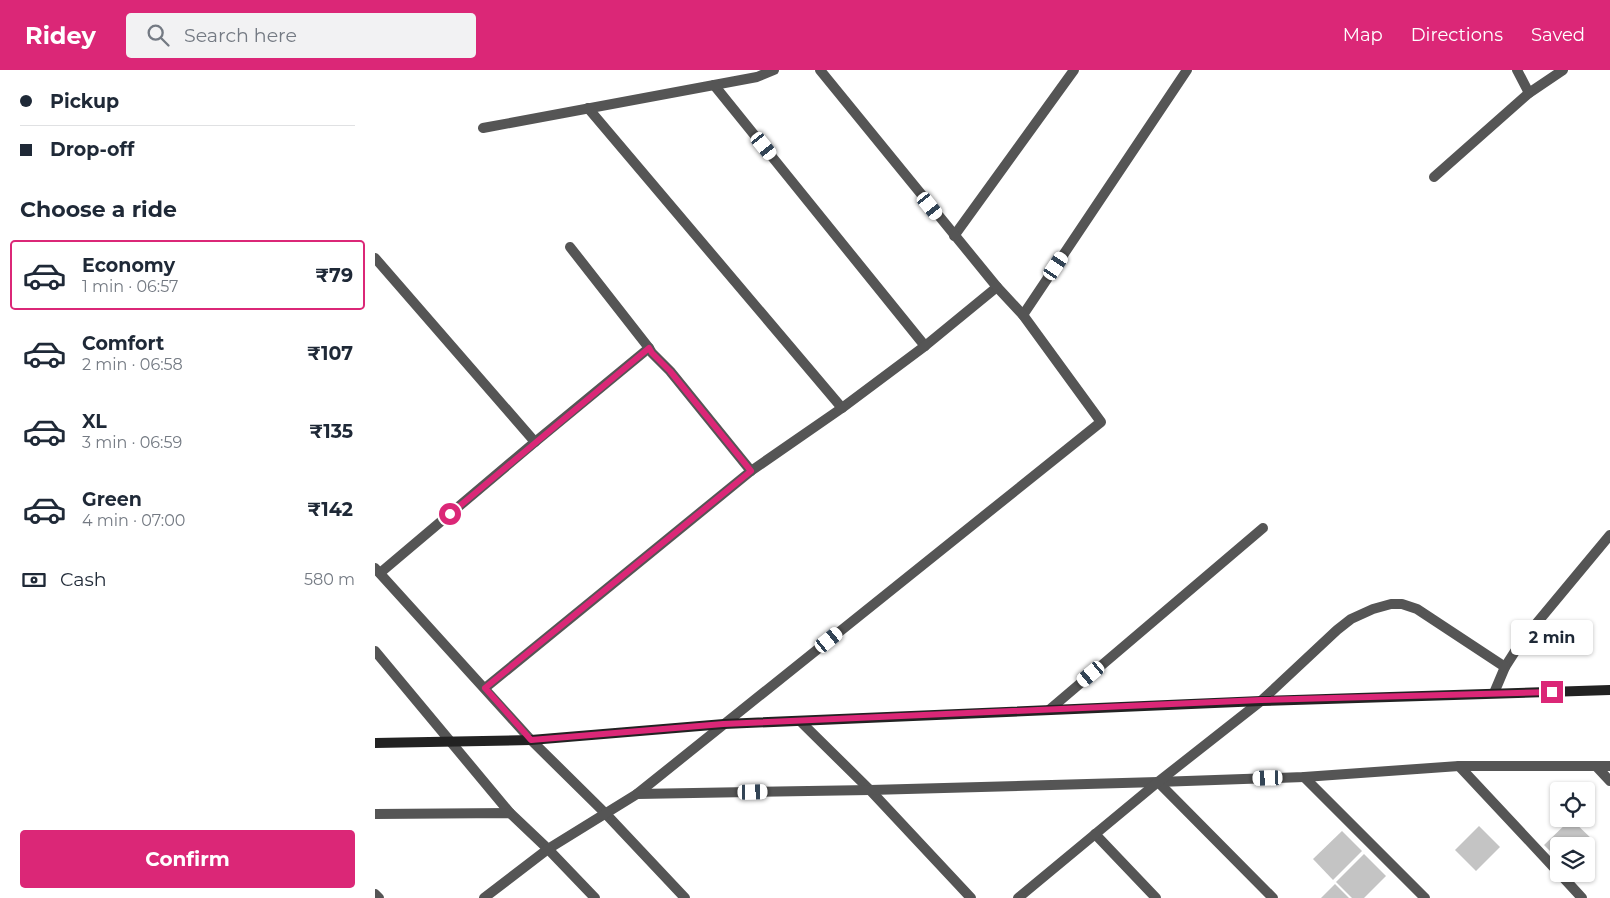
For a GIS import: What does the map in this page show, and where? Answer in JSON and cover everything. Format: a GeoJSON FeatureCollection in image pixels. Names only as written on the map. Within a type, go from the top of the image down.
{"type":"FeatureCollection","features":[{"type":"Feature","properties":{"kind":"street"},"geometry":{"type":"LineString","coordinates":[[483,128],[757,77],[775,70]]}},
{"type":"Feature","properties":{"kind":"street"},"geometry":{"type":"LineString","coordinates":[[484,898],[548,849],[637,794],[1101,422],[1023,315],[954,236],[820,70]]}},
{"type":"Feature","properties":{"kind":"street"},"geometry":{"type":"LineString","coordinates":[[954,236],[1074,70]]}},
{"type":"Feature","properties":{"kind":"street"},"geometry":{"type":"LineString","coordinates":[[1023,315],[1187,70]]}},
{"type":"Feature","properties":{"kind":"street"},"geometry":{"type":"LineString","coordinates":[[1517,70],[1529,93]]}},
{"type":"Feature","properties":{"kind":"street"},"geometry":{"type":"LineString","coordinates":[[1433,177],[1529,93],[1563,70]]}},
{"type":"Feature","properties":{"kind":"street"},"geometry":{"type":"LineString","coordinates":[[714,85],[925,346]]}},
{"type":"Feature","properties":{"kind":"street"},"geometry":{"type":"LineString","coordinates":[[587,108],[842,408]]}},
{"type":"Feature","properties":{"kind":"street"},"geometry":{"type":"LineString","coordinates":[[569,247],[652,353],[670,371],[751,471]]}},
{"type":"Feature","properties":{"kind":"street"},"geometry":{"type":"LineString","coordinates":[[375,258],[535,442]]}},
{"type":"Feature","properties":{"kind":"street"},"geometry":{"type":"LineString","coordinates":[[485,688],[751,471],[842,408],[925,346],[997,287]]}},
{"type":"Feature","properties":{"kind":"street"},"geometry":{"type":"LineString","coordinates":[[649,348],[377,570],[531,740],[605,813],[685,898]]}},
{"type":"Feature","properties":{"kind":"street"},"geometry":{"type":"LineString","coordinates":[[1049,710],[1263,528]]}},
{"type":"Feature","properties":{"kind":"street"},"geometry":{"type":"LineString","coordinates":[[1494,693],[1505,667],[1521,642],[1610,535]]}},
{"type":"Feature","properties":{"kind":"street"},"geometry":{"type":"LineString","coordinates":[[1018,898],[1261,700],[1351,619],[1373,609],[1391,604],[1402,604],[1417,609],[1505,667]]}},
{"type":"Feature","properties":{"kind":"street"},"geometry":{"type":"LineString","coordinates":[[375,650],[510,813],[595,898]]}},
{"type":"Feature","properties":{"kind":"street"},"geometry":{"type":"LineString","coordinates":[[375,743],[531,740],[723,724],[1261,700],[1610,690]]}},
{"type":"Feature","properties":{"kind":"street"},"geometry":{"type":"LineString","coordinates":[[800,721],[870,790],[971,898]]}},
{"type":"Feature","properties":{"kind":"street"},"geometry":{"type":"LineString","coordinates":[[637,794],[1158,782],[1304,777],[1459,766],[1610,766]]}},
{"type":"Feature","properties":{"kind":"street"},"geometry":{"type":"LineString","coordinates":[[1459,766],[1550,863]]}},
{"type":"Feature","properties":{"kind":"street"},"geometry":{"type":"LineString","coordinates":[[1596,766],[1610,781]]}},
{"type":"Feature","properties":{"kind":"street"},"geometry":{"type":"LineString","coordinates":[[1304,777],[1425,898]]}},
{"type":"Feature","properties":{"kind":"street"},"geometry":{"type":"LineString","coordinates":[[1158,782],[1273,898]]}},
{"type":"Feature","properties":{"kind":"street"},"geometry":{"type":"LineString","coordinates":[[375,814],[510,813]]}},
{"type":"Feature","properties":{"kind":"street"},"geometry":{"type":"LineString","coordinates":[[1095,834],[1156,898]]}},
{"type":"Feature","properties":{"kind":"street"},"geometry":{"type":"LineString","coordinates":[[1567,882],[1582,898]]}},
{"type":"Feature","properties":{"kind":"street"},"geometry":{"type":"LineString","coordinates":[[375,894],[379,898]]}},
{"type":"Feature","properties":{"kind":"building"},"geometry":{"type":"Polygon","coordinates":[[[1479,826],[1500,847],[1476,871],[1455,850],[1479,826]]]}},
{"type":"Feature","properties":{"kind":"building"},"geometry":{"type":"Polygon","coordinates":[[[1563,827],[1579,827],[1590,837],[1552,837],[1563,827]]]}},
{"type":"Feature","properties":{"kind":"building"},"geometry":{"type":"Polygon","coordinates":[[[1342,831],[1362,851],[1333,880],[1313,859],[1342,831]]]}},
{"type":"Feature","properties":{"kind":"building"},"geometry":{"type":"Polygon","coordinates":[[[1550,839],[1550,851],[1544,845],[1550,839]]]}},
{"type":"Feature","properties":{"kind":"building"},"geometry":{"type":"Polygon","coordinates":[[[1364,854],[1386,876],[1364,898],[1352,898],[1336,882],[1364,854]]]}},
{"type":"Feature","properties":{"kind":"building"},"geometry":{"type":"Polygon","coordinates":[[[1335,884],[1349,898],[1321,898],[1335,884]]]}},
{"type":"Feature","properties":{"kind":"route"},"geometry":{"type":"LineString","coordinates":[[450,514],[649,348],[751,471],[485,688],[531,740],[723,724],[1261,700],[1552,692]]}}]}
